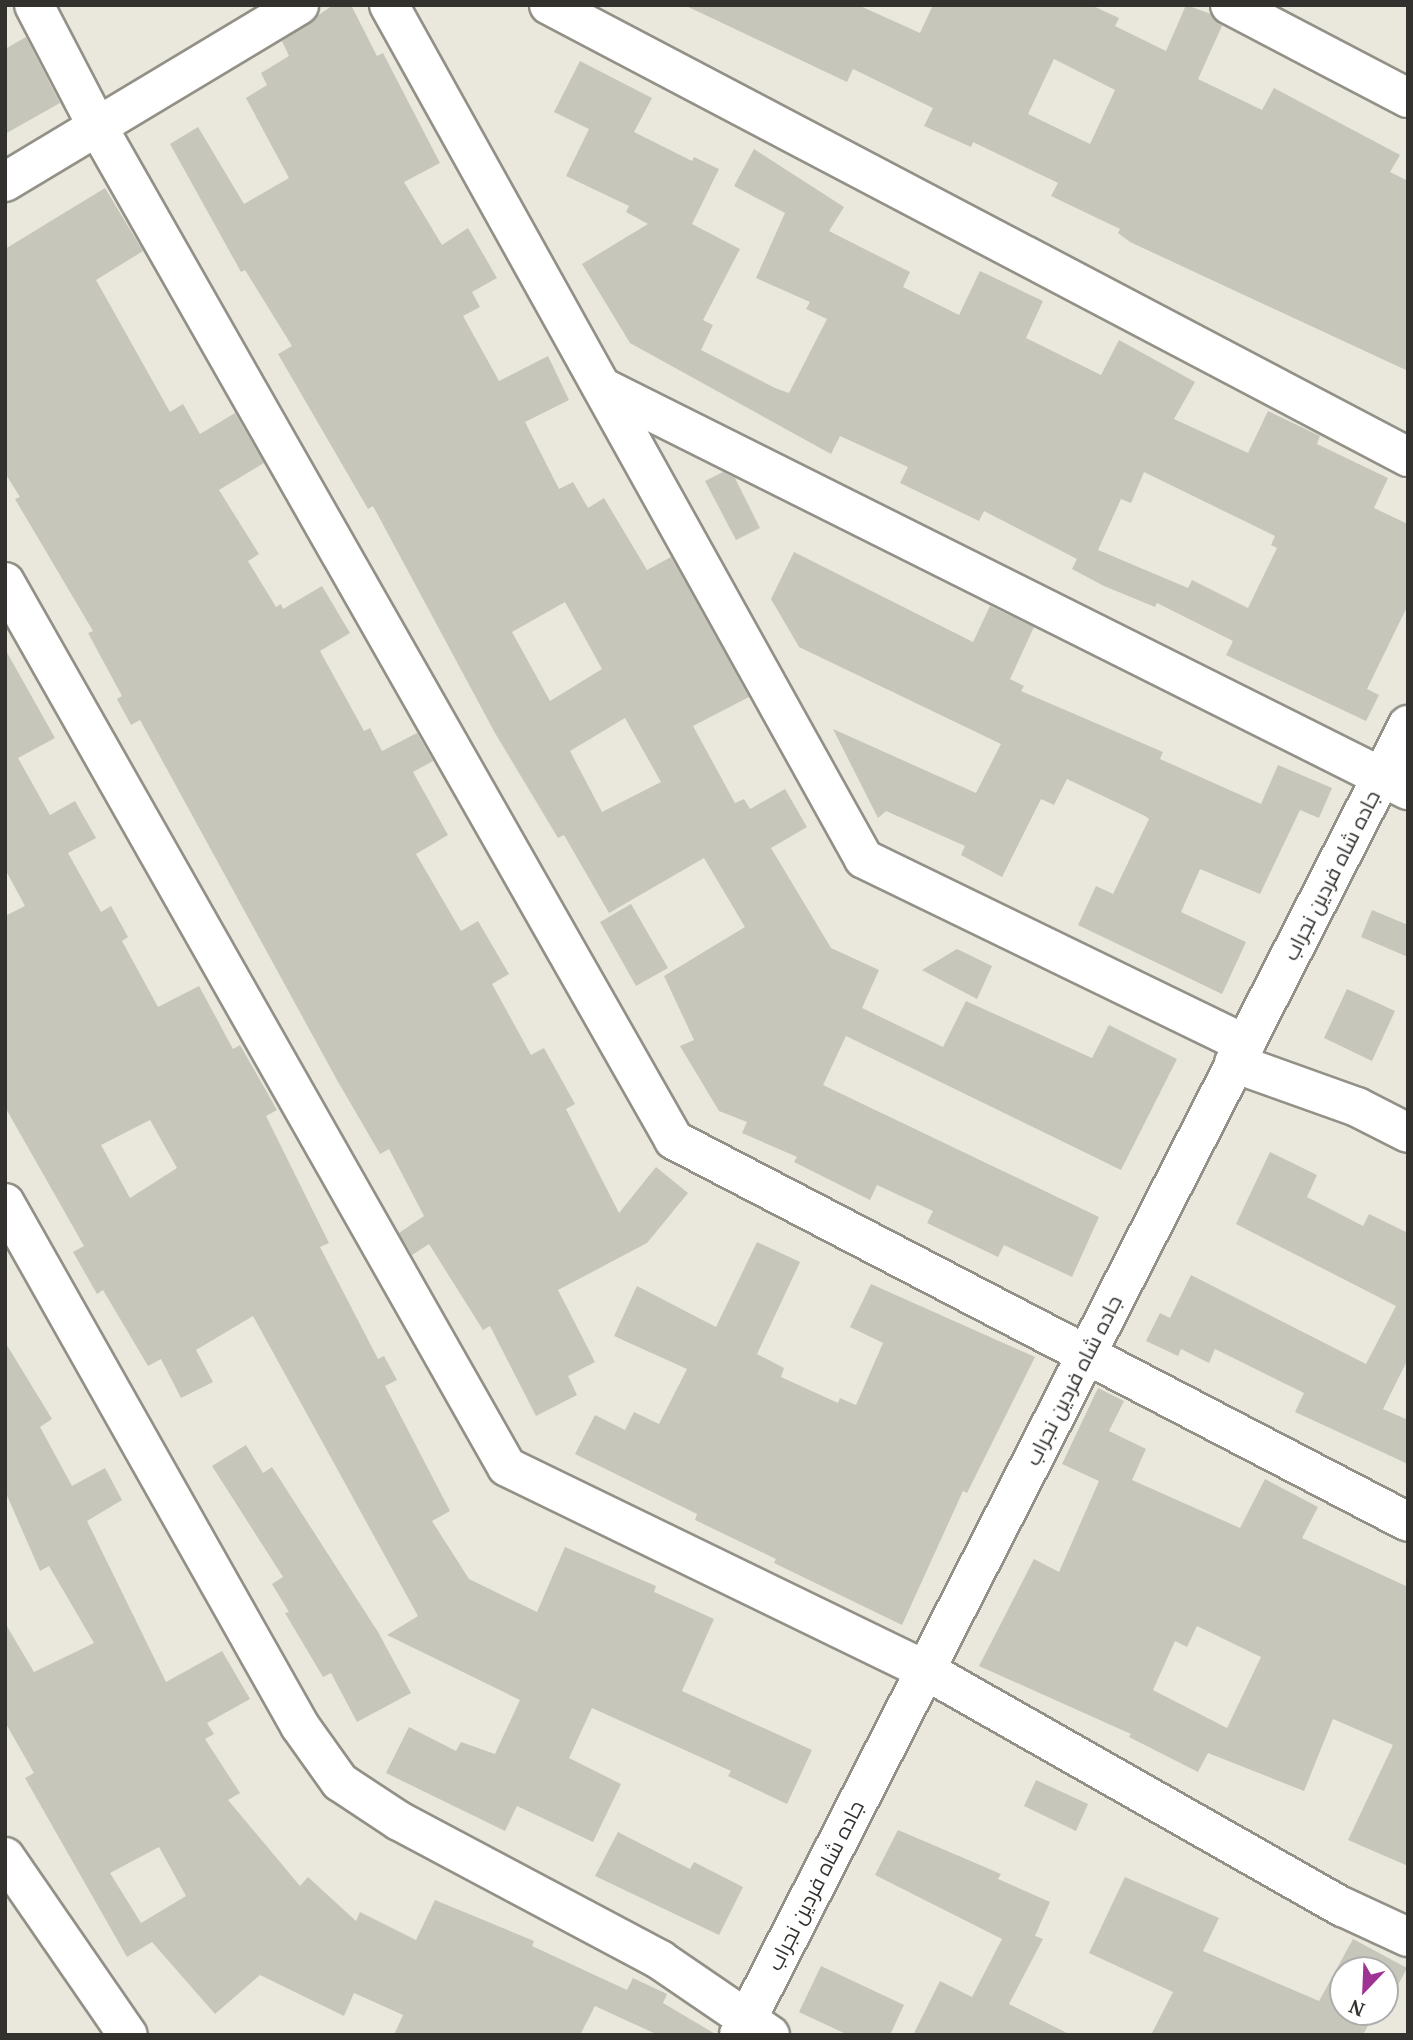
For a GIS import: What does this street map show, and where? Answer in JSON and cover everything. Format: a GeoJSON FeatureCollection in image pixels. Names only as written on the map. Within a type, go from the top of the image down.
{"type":"FeatureCollection","features":[{"type":"Feature","properties":{"kind":"street"},"geometry":{"type":"LineString","coordinates":[[34,5],[96,124],[674,1139],[1408,1522]]}},
{"type":"Feature","properties":{"kind":"street"},"geometry":{"type":"LineString","coordinates":[[5,182],[96,124],[299,5]]}},
{"type":"Feature","properties":{"kind":"street"},"geometry":{"type":"LineString","coordinates":[[389,5],[606,389],[864,859],[1240,1054],[1408,1133]]}},
{"type":"Feature","properties":{"kind":"street"},"geometry":{"type":"LineString","coordinates":[[548,5],[1408,457]]}},
{"type":"Feature","properties":{"kind":"street"},"geometry":{"type":"LineString","coordinates":[[1230,5],[1408,98]]}},
{"type":"Feature","properties":{"kind":"street"},"geometry":{"type":"LineString","coordinates":[[606,389],[1395,783]]}},
{"type":"Feature","properties":{"kind":"street"},"geometry":{"type":"LineString","coordinates":[[5,582],[507,1467],[925,1670],[1331,1900],[1408,1937]]}},
{"type":"Feature","properties":{"kind":"street","name":"جاده شاه فردین نجراب"},"geometry":{"type":"LineString","coordinates":[[752,2030],[925,1670],[1240,1054],[1395,783],[1408,725]]}},
{"type":"Feature","properties":{"kind":"street"},"geometry":{"type":"LineString","coordinates":[[5,1203],[293,1713],[340,1782],[399,1821],[660,1960],[752,2030]]}},
{"type":"Feature","properties":{"kind":"street"},"geometry":{"type":"LineString","coordinates":[[5,1857],[128,2035]]}},
{"type":"Feature","properties":{"kind":"building"},"geometry":{"type":"Polygon","coordinates":[[[333,5],[351,5],[377,56],[383,53],[440,163],[404,182],[442,245],[468,228],[497,278],[472,292],[480,307],[463,316],[499,381],[548,356],[569,400],[525,422],[559,489],[573,482],[588,508],[604,498],[647,570],[671,557],[749,697],[693,726],[735,803],[744,799],[750,809],[785,789],[807,827],[771,848],[831,948],[879,970],[862,1008],[943,1047],[966,1001],[1092,1058],[1109,1025],[1177,1059],[1121,1170],[846,1036],[823,1085],[1099,1217],[1072,1277],[1004,1245],[998,1257],[927,1223],[933,1211],[877,1185],[870,1200],[794,1162],[797,1157],[742,1133],[747,1122],[719,1111],[680,1046],[694,1040],[664,976],[745,927],[704,858],[609,913],[564,835],[558,838],[495,733],[373,506],[368,509],[278,354],[292,346],[245,270],[241,272],[170,144],[198,127],[244,204],[289,178],[246,98],[267,85],[261,73],[289,56],[282,41],[333,5]],[[565,602],[512,632],[550,701],[602,669],[565,602]],[[625,718],[570,751],[602,812],[661,782],[625,718]]]}},
{"type":"Feature","properties":{"kind":"building"},"geometry":{"type":"Polygon","coordinates":[[[684,5],[858,5],[920,33],[933,5],[1091,5],[1119,18],[1115,26],[1166,51],[1186,5],[1211,14],[1222,26],[1198,79],[1262,110],[1274,88],[1400,155],[1390,172],[1408,181],[1408,371],[1130,242],[1118,233],[1120,229],[1051,196],[1058,183],[973,142],[971,147],[924,126],[933,108],[853,69],[847,82],[684,5]],[[1054,59],[1028,114],[1090,144],[1115,90],[1054,59]]]}},
{"type":"Feature","properties":{"kind":"building"},"geometry":{"type":"Polygon","coordinates":[[[26,37],[60,103],[5,134],[5,49],[26,37]]]}},
{"type":"Feature","properties":{"kind":"building"},"geometry":{"type":"Polygon","coordinates":[[[580,61],[652,98],[634,132],[692,161],[694,157],[719,169],[692,224],[740,249],[703,320],[713,325],[701,350],[775,388],[789,393],[827,319],[806,309],[810,302],[756,278],[785,213],[734,186],[754,149],[844,207],[829,231],[910,272],[903,287],[959,315],[980,271],[1043,301],[1026,338],[1101,375],[1119,340],[1195,382],[1174,419],[1248,453],[1268,411],[1320,436],[1317,444],[1388,478],[1374,508],[1408,524],[1408,605],[1367,689],[1379,695],[1366,721],[1226,655],[1233,641],[1157,603],[1155,607],[1104,586],[1072,569],[1077,559],[984,511],[979,521],[900,483],[908,467],[840,436],[831,454],[630,343],[582,264],[648,224],[626,212],[629,206],[566,176],[589,129],[554,112],[580,61]],[[1144,472],[1131,503],[1121,499],[1098,550],[1188,588],[1192,580],[1248,608],[1277,548],[1271,545],[1275,536],[1144,472]]]}},
{"type":"Feature","properties":{"kind":"building"},"geometry":{"type":"Polygon","coordinates":[[[105,188],[143,251],[96,280],[170,412],[183,404],[200,434],[235,413],[264,463],[219,490],[259,554],[248,561],[276,607],[281,604],[283,609],[322,586],[350,633],[320,651],[364,731],[370,728],[382,751],[417,733],[433,761],[413,772],[448,835],[416,854],[461,931],[478,921],[509,974],[492,984],[531,1055],[544,1048],[575,1104],[566,1109],[619,1213],[656,1167],[688,1193],[647,1243],[558,1290],[595,1362],[568,1376],[577,1395],[536,1416],[490,1326],[483,1330],[429,1244],[412,1255],[399,1233],[424,1216],[389,1149],[380,1154],[337,1080],[140,720],[131,725],[117,699],[122,696],[88,633],[93,631],[15,499],[20,497],[5,473],[5,249],[105,188]]]}},
{"type":"Feature","properties":{"kind":"building"},"geometry":{"type":"Polygon","coordinates":[[[723,472],[735,478],[760,528],[736,540],[705,481],[723,472]]]}},
{"type":"Feature","properties":{"kind":"building"},"geometry":{"type":"Polygon","coordinates":[[[794,552],[973,642],[990,606],[1034,627],[1010,679],[1024,686],[1021,691],[1163,752],[1160,759],[1261,804],[1278,765],[1332,788],[1319,818],[1300,810],[1260,894],[1200,869],[1181,912],[1246,942],[1222,994],[1078,925],[1096,886],[1113,894],[1149,819],[1145,816],[1067,779],[1054,805],[1041,799],[1002,877],[961,855],[965,846],[886,811],[878,818],[833,729],[976,793],[1001,744],[799,647],[771,599],[794,552]]]}},
{"type":"Feature","properties":{"kind":"building"},"geometry":{"type":"Polygon","coordinates":[[[5,649],[55,738],[18,758],[50,815],[75,801],[96,838],[68,853],[101,912],[111,906],[128,937],[122,941],[158,1007],[199,986],[233,1049],[240,1045],[277,1110],[266,1116],[329,1243],[320,1247],[378,1359],[384,1356],[397,1380],[385,1386],[450,1511],[432,1521],[469,1579],[537,1612],[565,1547],[656,1586],[654,1592],[714,1619],[682,1691],[812,1750],[787,1804],[728,1776],[731,1771],[592,1708],[569,1758],[621,1784],[593,1842],[517,1806],[505,1831],[386,1773],[409,1727],[456,1751],[461,1742],[495,1754],[520,1700],[387,1635],[418,1616],[253,1316],[196,1350],[213,1382],[181,1398],[161,1359],[148,1366],[103,1290],[97,1294],[73,1252],[84,1246],[5,1107],[5,916],[25,906],[5,869],[5,649]],[[150,1120],[101,1145],[130,1198],[177,1168],[150,1120]]]}},
{"type":"Feature","properties":{"kind":"building"},"geometry":{"type":"Polygon","coordinates":[[[631,904],[668,968],[636,986],[600,922],[631,904]]]}},
{"type":"Feature","properties":{"kind":"building"},"geometry":{"type":"Polygon","coordinates":[[[1372,910],[1408,925],[1408,957],[1361,937],[1372,910]]]}},
{"type":"Feature","properties":{"kind":"building"},"geometry":{"type":"Polygon","coordinates":[[[957,949],[992,966],[977,999],[922,970],[957,949]]]}},
{"type":"Feature","properties":{"kind":"building"},"geometry":{"type":"Polygon","coordinates":[[[1347,989],[1395,1011],[1372,1061],[1324,1038],[1347,989]]]}},
{"type":"Feature","properties":{"kind":"building"},"geometry":{"type":"Polygon","coordinates":[[[1270,1152],[1317,1175],[1307,1197],[1363,1226],[1369,1214],[1408,1233],[1408,1359],[1383,1409],[1408,1420],[1408,1464],[1295,1412],[1304,1393],[1215,1349],[1209,1363],[1181,1349],[1178,1356],[1146,1341],[1160,1313],[1170,1318],[1191,1275],[1366,1364],[1396,1306],[1236,1224],[1270,1152]]]}},
{"type":"Feature","properties":{"kind":"building"},"geometry":{"type":"Polygon","coordinates":[[[757,1242],[800,1262],[757,1354],[784,1368],[781,1377],[838,1403],[840,1398],[856,1405],[883,1343],[850,1327],[871,1284],[1035,1357],[967,1493],[963,1491],[902,1625],[774,1563],[776,1559],[695,1520],[697,1514],[575,1454],[595,1415],[625,1430],[634,1412],[659,1424],[687,1369],[614,1336],[637,1286],[716,1327],[757,1242]]]}},
{"type":"Feature","properties":{"kind":"building"},"geometry":{"type":"Polygon","coordinates":[[[5,1342],[52,1419],[40,1427],[72,1486],[105,1468],[122,1500],[87,1521],[166,1682],[222,1651],[250,1699],[207,1723],[214,1734],[205,1739],[240,1793],[228,1800],[300,1886],[308,1877],[356,1921],[360,1912],[416,1940],[435,1900],[534,1941],[532,1946],[627,1990],[633,1978],[667,1994],[663,2003],[717,2035],[658,2035],[595,2006],[580,2035],[394,2035],[403,2015],[354,1993],[344,2016],[260,1975],[215,2014],[152,1942],[127,1957],[25,1778],[34,1773],[5,1722],[5,1623],[34,1672],[94,1643],[49,1566],[40,1571],[5,1491],[5,1342]],[[159,1847],[110,1873],[141,1923],[186,1896],[159,1847]]]}},
{"type":"Feature","properties":{"kind":"building"},"geometry":{"type":"Polygon","coordinates":[[[1098,1388],[1124,1401],[1109,1431],[1146,1449],[1132,1480],[1240,1528],[1265,1479],[1318,1507],[1302,1538],[1408,1587],[1408,1866],[1348,1840],[1393,1745],[1333,1719],[1304,1791],[1208,1753],[1198,1772],[1129,1737],[1131,1734],[979,1666],[1034,1559],[1059,1572],[1099,1481],[1062,1464],[1098,1388]],[[1197,1626],[1187,1647],[1175,1641],[1153,1690],[1227,1728],[1261,1657],[1197,1626]]]}},
{"type":"Feature","properties":{"kind":"building"},"geometry":{"type":"Polygon","coordinates":[[[246,1445],[263,1473],[272,1467],[378,1632],[411,1693],[357,1722],[331,1673],[323,1677],[285,1613],[289,1612],[272,1584],[283,1577],[212,1466],[246,1445]]]}},
{"type":"Feature","properties":{"kind":"building"},"geometry":{"type":"Polygon","coordinates":[[[1036,1780],[1088,1804],[1076,1831],[1024,1806],[1036,1780]]]}},
{"type":"Feature","properties":{"kind":"building"},"geometry":{"type":"Polygon","coordinates":[[[898,1830],[1001,1874],[998,1879],[1050,1902],[1035,1936],[1043,1939],[1009,2004],[1071,2035],[913,2035],[940,1981],[972,1997],[1002,1939],[875,1875],[898,1830]]]}},
{"type":"Feature","properties":{"kind":"building"},"geometry":{"type":"Polygon","coordinates":[[[618,1832],[690,1869],[694,1862],[743,1887],[719,1935],[595,1876],[618,1832]]]}},
{"type":"Feature","properties":{"kind":"building"},"geometry":{"type":"Polygon","coordinates":[[[1125,1877],[1219,1918],[1203,1951],[1319,2001],[1329,1983],[1329,2026],[1368,2026],[1363,2035],[1151,2035],[1173,1992],[1089,1953],[1125,1877]]]}},
{"type":"Feature","properties":{"kind":"building"},"geometry":{"type":"Polygon","coordinates":[[[1353,1939],[1385,1956],[1344,1956],[1353,1939]]]}},
{"type":"Feature","properties":{"kind":"building"},"geometry":{"type":"Polygon","coordinates":[[[1399,1964],[1407,1968],[1399,1983],[1399,1964]]]}},
{"type":"Feature","properties":{"kind":"building"},"geometry":{"type":"Polygon","coordinates":[[[821,1966],[904,2005],[890,2035],[848,2035],[799,2012],[821,1966]]]}}]}
